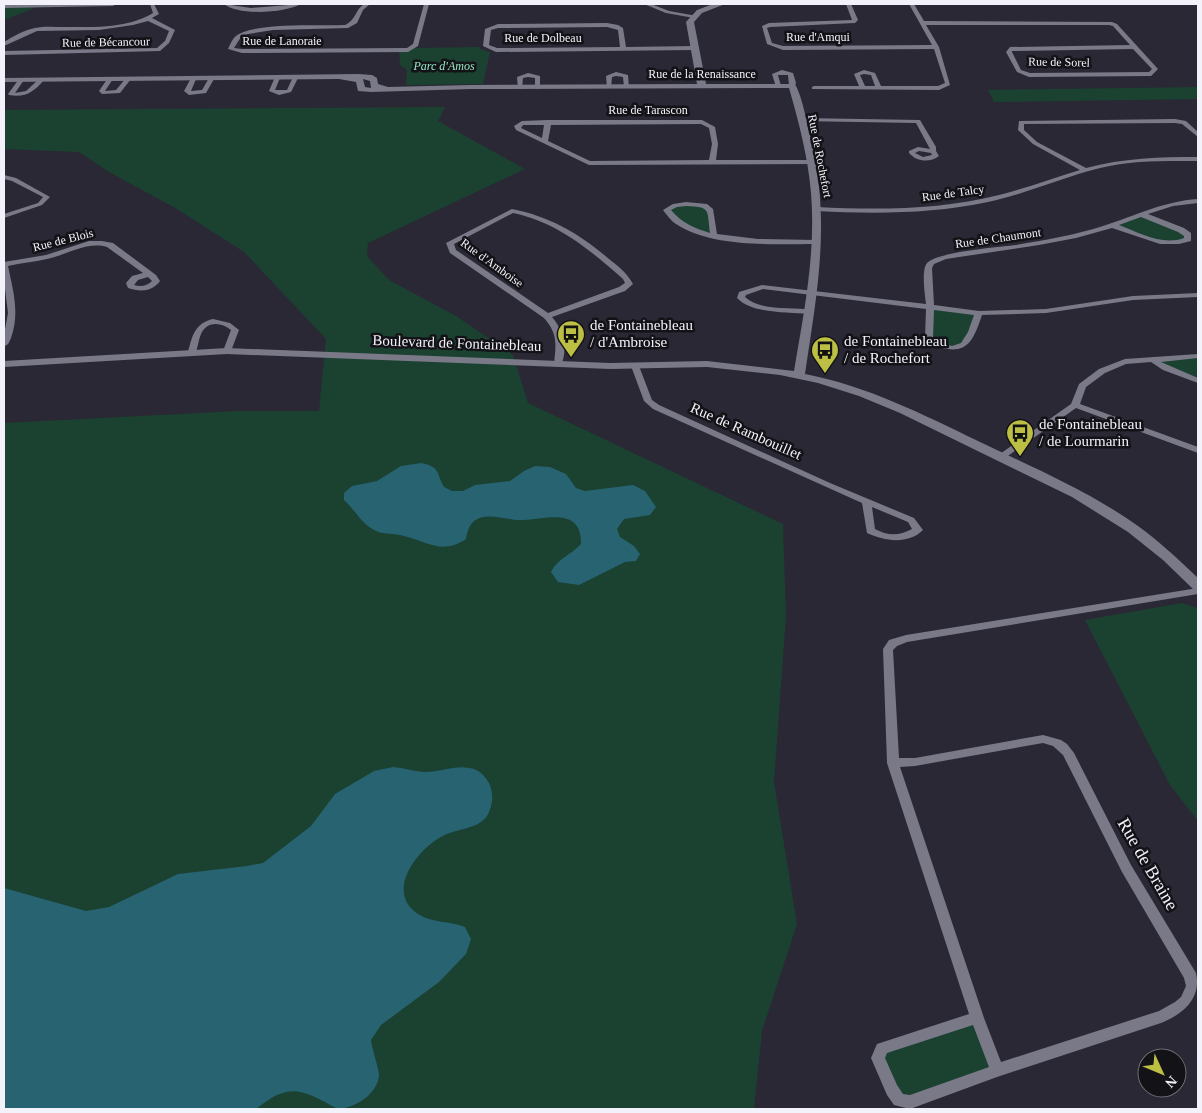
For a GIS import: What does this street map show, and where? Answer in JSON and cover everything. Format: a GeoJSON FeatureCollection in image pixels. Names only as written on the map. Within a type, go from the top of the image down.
{"type":"FeatureCollection","features":[{"type":"Feature","properties":{"kind":"street"},"geometry":{"type":"LineString","coordinates":[[4,6],[113,4]]}},
{"type":"Feature","properties":{"kind":"street"},"geometry":{"type":"LineString","coordinates":[[4,44],[36,29],[122,25],[149,19],[156,14],[152,4]]}},
{"type":"Feature","properties":{"kind":"street"},"geometry":{"type":"LineString","coordinates":[[227,4],[232,8],[241,10],[298,4]]}},
{"type":"Feature","properties":{"kind":"street","name":"Rue de Lanoraie"},"geometry":{"type":"LineString","coordinates":[[367,4],[360,9],[358,19],[353,25],[346,27],[268,29],[247,32],[238,36],[230,49],[242,52],[408,50],[416,45],[427,4]]}},
{"type":"Feature","properties":{"kind":"street"},"geometry":{"type":"LineString","coordinates":[[647,4],[664,10],[694,16]]}},
{"type":"Feature","properties":{"kind":"street"},"geometry":{"type":"LineString","coordinates":[[702,87],[690,27],[694,16],[704,9],[720,4]]}},
{"type":"Feature","properties":{"kind":"street","name":"Rue d'Amqui"},"geometry":{"type":"LineString","coordinates":[[848,4],[855,20],[853,22],[769,25],[764,27],[770,44],[783,48],[936,47]]}},
{"type":"Feature","properties":{"kind":"street"},"geometry":{"type":"LineString","coordinates":[[814,88],[938,88],[948,84],[936,47],[912,4]]}},
{"type":"Feature","properties":{"kind":"street","name":"Rue de Bécancour"},"geometry":{"type":"LineString","coordinates":[[4,53],[158,50],[166,42],[172,30],[149,19]]}},
{"type":"Feature","properties":{"kind":"street","name":"Rue de Sorel"},"geometry":{"type":"LineString","coordinates":[[924,23],[1105,23],[1115,25],[1155,69],[1151,74],[1029,74],[1019,71],[1009,52],[1010,49],[1017,47],[1134,47]]}},
{"type":"Feature","properties":{"kind":"street","name":"Rue de Dolbeau"},"geometry":{"type":"LineString","coordinates":[[623,49],[621,29],[616,26],[607,25],[498,26],[488,30],[486,46],[496,50],[623,49],[694,48]]}},
{"type":"Feature","properties":{"kind":"street","name":"Rue de la Renaissance"},"geometry":{"type":"LineString","coordinates":[[4,80],[343,78],[360,81],[361,88],[364,90],[439,88],[471,90],[792,86],[794,83],[791,74],[780,72],[775,74],[778,86]]}},
{"type":"Feature","properties":{"kind":"street"},"geometry":{"type":"LineString","coordinates":[[863,88],[857,74],[864,72],[873,74],[879,88]]}},
{"type":"Feature","properties":{"kind":"street"},"geometry":{"type":"LineString","coordinates":[[520,88],[520,77],[528,74],[538,77],[538,88]]}},
{"type":"Feature","properties":{"kind":"street","name":"Rue de la Renaissance"},"geometry":{"type":"LineString","coordinates":[[609,87],[609,76],[616,74],[626,76],[627,87]]}},
{"type":"Feature","properties":{"kind":"street"},"geometry":{"type":"LineString","coordinates":[[277,78],[272,91],[279,93],[289,91],[295,78]]}},
{"type":"Feature","properties":{"kind":"street"},"geometry":{"type":"LineString","coordinates":[[110,79],[102,91],[104,94],[118,92],[128,79]]}},
{"type":"Feature","properties":{"kind":"street"},"geometry":{"type":"LineString","coordinates":[[193,79],[187,91],[189,93],[204,92],[211,79]]}},
{"type":"Feature","properties":{"kind":"street"},"geometry":{"type":"LineString","coordinates":[[21,80],[12,94],[29,93],[41,80]]}},
{"type":"Feature","properties":{"kind":"street","name":"Rue de Rochefort"},"geometry":{"type":"LineString","coordinates":[[792,86],[811,162],[817,209],[812,292],[800,376]]}},
{"type":"Feature","properties":{"kind":"street"},"geometry":{"type":"LineString","coordinates":[[801,120],[918,121],[922,124],[934,147],[933,151]]}},
{"type":"Feature","properties":{"kind":"street"},"geometry":{"type":"LineString","coordinates":[[1087,170],[1035,143],[1021,130],[1021,122],[1175,121],[1184,122],[1198,135]]}},
{"type":"Feature","properties":{"kind":"street","name":"Rue de Tarascon"},"geometry":{"type":"LineString","coordinates":[[712,162],[715,144],[712,127],[702,122],[522,122],[517,126],[518,129],[545,143],[590,162],[712,162],[811,162]]}},
{"type":"Feature","properties":{"kind":"street"},"geometry":{"type":"LineString","coordinates":[[545,143],[548,122]]}},
{"type":"Feature","properties":{"kind":"street","name":"Rue de Talcy"},"geometry":{"type":"LineString","coordinates":[[817,209],[898,211],[961,204],[1010,195],[1087,170],[1118,163],[1198,159]]}},
{"type":"Feature","properties":{"kind":"street"},"geometry":{"type":"LineString","coordinates":[[4,177],[14,179],[47,197],[40,204],[4,216]]}},
{"type":"Feature","properties":{"kind":"street","name":"Rue de Chaumont"},"geometry":{"type":"LineString","coordinates":[[979,313],[967,345],[961,348],[950,348],[931,342],[928,337],[930,308],[928,268],[936,260],[1054,241],[1114,226],[1176,203],[1198,201]]}},
{"type":"Feature","properties":{"kind":"street"},"geometry":{"type":"LineString","coordinates":[[714,237],[711,210],[707,206],[676,205],[668,210],[670,215],[692,230],[714,237],[816,242]]}},
{"type":"Feature","properties":{"kind":"street","name":"Rue d'Amboise"},"geometry":{"type":"LineString","coordinates":[[547,316],[622,289],[629,284],[626,278],[589,245],[523,212],[512,211],[450,243],[453,251],[547,316],[557,326],[561,336],[558,364]]}},
{"type":"Feature","properties":{"kind":"street"},"geometry":{"type":"LineString","coordinates":[[1114,226],[1160,242],[1188,239],[1188,235],[1182,230],[1143,215]]}},
{"type":"Feature","properties":{"kind":"street","name":"Rue de Blois"},"geometry":{"type":"LineString","coordinates":[[4,264],[47,256],[98,242],[110,245],[148,274]]}},
{"type":"Feature","properties":{"kind":"street"},"geometry":{"type":"LineString","coordinates":[[4,264],[14,311],[4,344]]}},
{"type":"Feature","properties":{"kind":"street"},"geometry":{"type":"LineString","coordinates":[[809,312],[754,306],[744,302],[741,298],[742,294],[762,287],[979,313],[1046,311],[1133,298],[1198,295]]}},
{"type":"Feature","properties":{"kind":"street"},"geometry":{"type":"LineString","coordinates":[[192,352],[200,327],[218,321],[226,323],[235,330],[227,351]]}},
{"type":"Feature","properties":{"kind":"street","name":"Boulevard de Fontainebleau"},"geometry":{"type":"LineString","coordinates":[[4,364],[227,351],[558,364],[635,366],[725,365],[800,376],[864,393],[1002,456],[1077,494],[1110,514],[1149,542],[1198,586]]}},
{"type":"Feature","properties":{"kind":"street"},"geometry":{"type":"LineString","coordinates":[[1002,456],[1075,406],[1082,386],[1102,371],[1125,362],[1198,356]]}},
{"type":"Feature","properties":{"kind":"street"},"geometry":{"type":"LineString","coordinates":[[1151,359],[1166,368],[1198,381]]}},
{"type":"Feature","properties":{"kind":"street","name":"Rue de Rambouillet"},"geometry":{"type":"LineString","coordinates":[[635,366],[648,401],[656,407],[911,520],[918,530],[909,535],[885,538],[870,532],[867,502]]}},
{"type":"Feature","properties":{"kind":"street"},"geometry":{"type":"LineString","coordinates":[[1075,406],[1198,450]]}},
{"type":"Feature","properties":{"kind":"street"},"geometry":{"type":"LineString","coordinates":[[997,1070],[977,1018],[893,763],[888,649],[893,643],[906,639],[1198,591]]}},
{"type":"Feature","properties":{"kind":"street","name":"Rue de Braine"},"geometry":{"type":"LineString","coordinates":[[893,763],[915,762],[1043,739],[1056,741],[1061,744],[1068,753],[1126,868],[1194,985],[1193,992],[1188,1000],[1148,1022],[997,1070],[910,1102],[899,1100],[892,1090],[878,1058],[882,1048],[977,1018]]}},
{"type":"Feature","properties":{"kind":"green space"},"geometry":{"type":"Polygon","coordinates":[[[4,4],[101,4],[40,6],[4,20],[4,4]]]}},
{"type":"Feature","properties":{"kind":"green space","name":"Parc d'Amos"},"geometry":{"type":"Polygon","coordinates":[[[479,47],[490,52],[483,84],[406,85],[407,70],[400,65],[399,51],[413,48],[479,47]]]}},
{"type":"Feature","properties":{"kind":"green space"},"geometry":{"type":"Polygon","coordinates":[[[1198,87],[1198,99],[994,102],[988,90],[1198,87]]]}},
{"type":"Feature","properties":{"kind":"green space"},"geometry":{"type":"Polygon","coordinates":[[[445,107],[438,121],[525,169],[368,243],[367,256],[389,280],[456,316],[513,355],[528,403],[783,524],[786,617],[774,782],[797,924],[762,1031],[754,1109],[4,1109],[4,423],[238,411],[319,411],[326,339],[244,252],[177,209],[109,172],[79,152],[4,149],[4,110],[445,107]]]}},
{"type":"Feature","properties":{"kind":"green space"},"geometry":{"type":"Polygon","coordinates":[[[676,205],[707,206],[714,237],[701,234],[670,215],[670,207],[676,205]]]}},
{"type":"Feature","properties":{"kind":"green space"},"geometry":{"type":"Polygon","coordinates":[[[1143,215],[1181,230],[1188,239],[1160,242],[1114,226],[1143,215]]]}},
{"type":"Feature","properties":{"kind":"green space"},"geometry":{"type":"Polygon","coordinates":[[[930,308],[979,313],[972,334],[965,345],[953,347],[931,342],[930,308]]]}},
{"type":"Feature","properties":{"kind":"green space"},"geometry":{"type":"Polygon","coordinates":[[[1198,356],[1198,381],[1166,368],[1151,359],[1198,356]]]}},
{"type":"Feature","properties":{"kind":"green space"},"geometry":{"type":"Polygon","coordinates":[[[1182,603],[1198,608],[1198,821],[1170,785],[1085,620],[1182,603]]]}},
{"type":"Feature","properties":{"kind":"green space"},"geometry":{"type":"Polygon","coordinates":[[[977,1018],[997,1070],[910,1102],[892,1090],[882,1048],[977,1018]]]}},
{"type":"Feature","properties":{"kind":"water"},"geometry":{"type":"Polygon","coordinates":[[[421,463],[432,466],[437,471],[444,487],[452,491],[463,491],[475,485],[510,481],[535,466],[550,467],[566,474],[576,488],[585,491],[633,485],[645,491],[656,507],[650,515],[624,519],[617,529],[620,537],[634,546],[640,554],[636,561],[625,562],[579,585],[558,582],[551,572],[560,560],[581,544],[579,531],[574,523],[567,519],[558,517],[525,520],[495,517],[478,518],[472,523],[466,539],[457,544],[442,547],[374,530],[344,500],[344,493],[352,486],[377,481],[401,466],[421,463]]]}},
{"type":"Feature","properties":{"kind":"water"},"geometry":{"type":"Polygon","coordinates":[[[393,767],[423,772],[463,767],[476,770],[489,783],[492,791],[492,804],[483,821],[448,833],[433,842],[415,860],[408,871],[404,883],[404,894],[408,905],[423,917],[465,927],[471,939],[466,954],[439,982],[381,1025],[371,1040],[379,1075],[378,1082],[370,1094],[358,1103],[338,1109],[316,1097],[297,1091],[279,1094],[256,1109],[4,1109],[4,888],[86,911],[109,907],[178,874],[263,863],[311,826],[335,794],[374,771],[393,767]]]}},
{"type":"Feature","properties":{"kind":"place","name":"de Fontainebleau / d'Ambroise"},"geometry":{"type":"Point","coordinates":[571,358]}},
{"type":"Feature","properties":{"kind":"place","name":"de Fontainebleau / de Rochefort"},"geometry":{"type":"Point","coordinates":[825,374]}},
{"type":"Feature","properties":{"kind":"place","name":"de Fontainebleau / de Lourmarin"},"geometry":{"type":"Point","coordinates":[1020,457]}}]}
